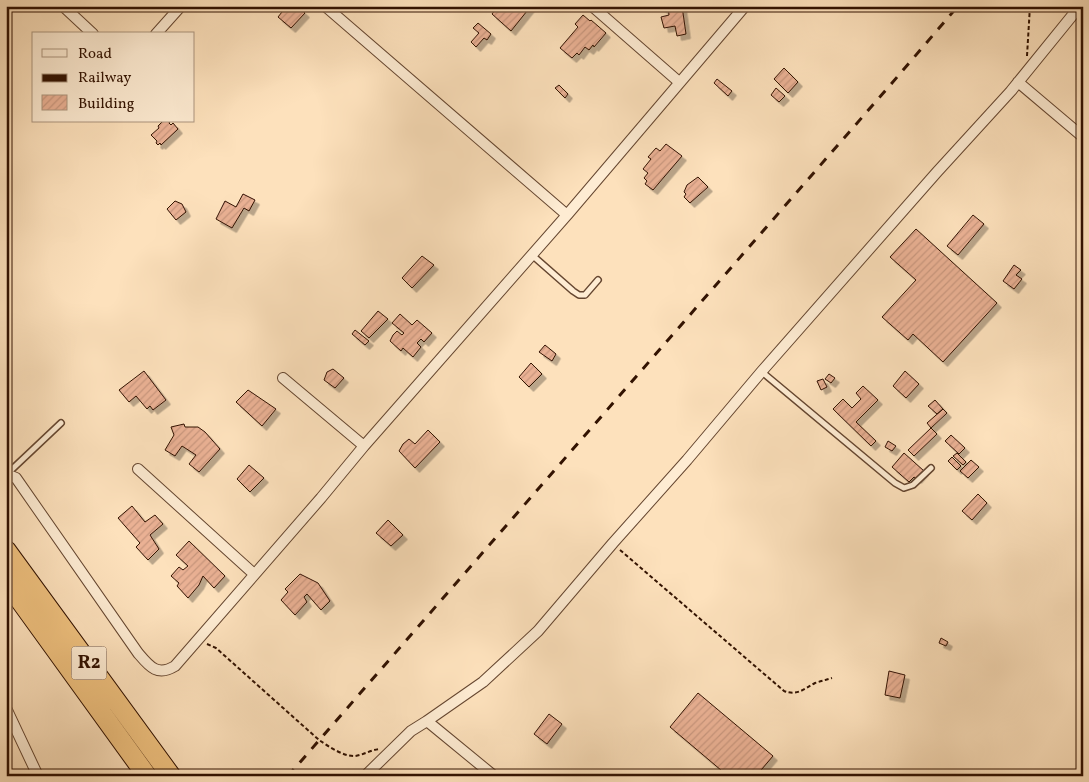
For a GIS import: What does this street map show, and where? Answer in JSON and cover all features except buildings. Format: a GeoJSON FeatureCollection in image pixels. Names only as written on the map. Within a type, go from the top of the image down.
{"type":"FeatureCollection","features":[{"type":"Feature","properties":{"kind":"highway","name":"R2"},"geometry":{"type":"LineString","coordinates":[[6,550],[171,776]]}},
{"type":"Feature","properties":{"kind":"highway","name":"R2"},"geometry":{"type":"LineString","coordinates":[[6,581],[147,776]]}},
{"type":"Feature","properties":{"kind":"street"},"geometry":{"type":"LineString","coordinates":[[63,6],[91,32]]}},
{"type":"Feature","properties":{"kind":"street"},"geometry":{"type":"LineString","coordinates":[[158,32],[181,6]]}},
{"type":"Feature","properties":{"kind":"street"},"geometry":{"type":"LineString","coordinates":[[325,6],[567,214]]}},
{"type":"Feature","properties":{"kind":"street"},"geometry":{"type":"LineString","coordinates":[[592,6],[679,82]]}},
{"type":"Feature","properties":{"kind":"street"},"geometry":{"type":"LineString","coordinates":[[6,474],[16,478],[138,653],[151,667],[159,671],[175,666],[745,6]]}},
{"type":"Feature","properties":{"kind":"street"},"geometry":{"type":"LineString","coordinates":[[365,776],[411,731],[483,682],[532,636],[687,460],[762,371],[1011,91],[1080,6]]}},
{"type":"Feature","properties":{"kind":"street"},"geometry":{"type":"LineString","coordinates":[[1018,82],[1083,137]]}},
{"type":"Feature","properties":{"kind":"street"},"geometry":{"type":"LineString","coordinates":[[283,378],[364,446]]}},
{"type":"Feature","properties":{"kind":"street"},"geometry":{"type":"LineString","coordinates":[[138,469],[254,574]]}},
{"type":"Feature","properties":{"kind":"street"},"geometry":{"type":"LineString","coordinates":[[6,708],[38,776]]}},
{"type":"Feature","properties":{"kind":"street"},"geometry":{"type":"LineString","coordinates":[[427,721],[494,776]]}},
{"type":"Feature","properties":{"kind":"lane"},"geometry":{"type":"LineString","coordinates":[[532,254],[573,291],[579,294],[585,294],[598,280]]}},
{"type":"Feature","properties":{"kind":"lane"},"geometry":{"type":"LineString","coordinates":[[762,371],[895,483],[904,488],[913,485],[931,468]]}},
{"type":"Feature","properties":{"kind":"lane"},"geometry":{"type":"LineString","coordinates":[[6,474],[61,423]]}},
{"type":"Feature","properties":{"kind":"path"},"geometry":{"type":"LineString","coordinates":[[1026,73],[1030,6]]}},
{"type":"Feature","properties":{"kind":"path"},"geometry":{"type":"LineString","coordinates":[[612,543],[784,691],[795,693],[832,678]]}},
{"type":"Feature","properties":{"kind":"path"},"geometry":{"type":"LineString","coordinates":[[199,639],[216,648],[319,740],[337,752],[355,756],[372,750],[396,746]]}},
{"type":"Feature","properties":{"kind":"railway"},"geometry":{"type":"LineString","coordinates":[[288,776],[958,6]]}}]}
